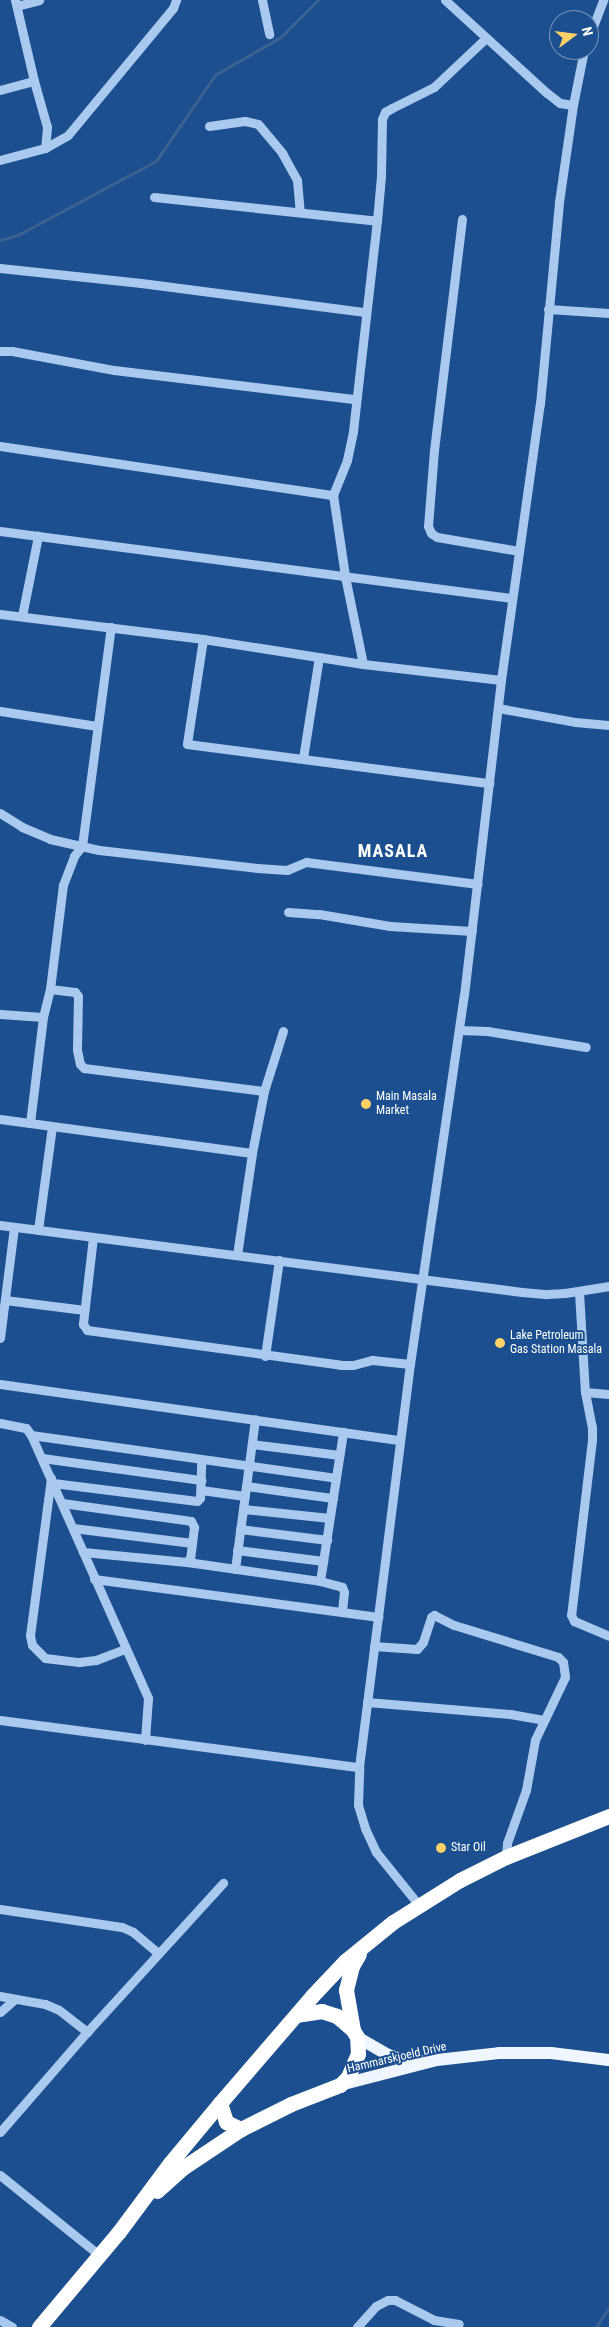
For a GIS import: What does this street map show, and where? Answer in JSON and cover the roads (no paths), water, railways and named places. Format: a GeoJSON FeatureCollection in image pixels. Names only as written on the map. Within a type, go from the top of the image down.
{"type":"FeatureCollection","features":[{"type":"Feature","properties":{"kind":"highway"},"geometry":{"type":"LineString","coordinates":[[39,2327],[220,2103],[322,1984],[363,1946],[418,1904],[460,1880],[506,1857],[609,1816]]}},
{"type":"Feature","properties":{"kind":"highway"},"geometry":{"type":"LineString","coordinates":[[133,2212],[184,2167],[241,2129],[291,2104],[340,2085],[356,2062],[358,2047],[347,2003],[347,1980],[363,1946]]}},
{"type":"Feature","properties":{"kind":"highway"},"geometry":{"type":"LineString","coordinates":[[297,2015],[312,2011],[327,2013],[342,2019],[355,2033]]}},
{"type":"Feature","properties":{"kind":"highway"},"geometry":{"type":"LineString","coordinates":[[220,2103],[226,2122],[241,2129]]}},
{"type":"Feature","properties":{"kind":"main road"},"geometry":{"type":"LineString","coordinates":[[355,2033],[397,2058],[437,2060]]}},
{"type":"Feature","properties":{"kind":"main road","name":"Hammarskjoeld Drive"},"geometry":{"type":"LineString","coordinates":[[340,2085],[437,2060],[499,2053],[551,2053],[609,2060]]}},
{"type":"Feature","properties":{"kind":"street"},"geometry":{"type":"LineString","coordinates":[[39,0],[16,3],[47,127],[46,148]]}},
{"type":"Feature","properties":{"kind":"street"},"geometry":{"type":"LineString","coordinates":[[0,160],[46,148],[68,135],[173,8],[176,0]]}},
{"type":"Feature","properties":{"kind":"street"},"geometry":{"type":"LineString","coordinates":[[262,0],[269,34]]}},
{"type":"Feature","properties":{"kind":"street"},"geometry":{"type":"LineString","coordinates":[[445,0],[547,93],[560,103],[573,105]]}},
{"type":"Feature","properties":{"kind":"street"},"geometry":{"type":"LineString","coordinates":[[363,664],[345,576],[333,495],[349,450],[353,431],[355,399],[377,221],[382,119],[385,112],[434,87],[486,38]]}},
{"type":"Feature","properties":{"kind":"street"},"geometry":{"type":"LineString","coordinates":[[418,1904],[376,1852],[365,1828],[358,1804],[358,1767],[410,1364],[472,931],[511,598],[540,404],[559,202],[573,105],[582,60]]}},
{"type":"Feature","properties":{"kind":"street"},"geometry":{"type":"LineString","coordinates":[[0,90],[34,81]]}},
{"type":"Feature","properties":{"kind":"street"},"geometry":{"type":"LineString","coordinates":[[208,126],[245,121],[258,124],[282,153],[298,180],[300,212]]}},
{"type":"Feature","properties":{"kind":"street"},"geometry":{"type":"LineString","coordinates":[[154,197],[377,221]]}},
{"type":"Feature","properties":{"kind":"street"},"geometry":{"type":"LineString","coordinates":[[462,219],[434,450],[428,526],[431,533],[437,537],[519,551]]}},
{"type":"Feature","properties":{"kind":"street"},"geometry":{"type":"LineString","coordinates":[[0,268],[141,283],[366,312]]}},
{"type":"Feature","properties":{"kind":"street"},"geometry":{"type":"LineString","coordinates":[[548,309],[609,313]]}},
{"type":"Feature","properties":{"kind":"street"},"geometry":{"type":"LineString","coordinates":[[0,352],[12,351],[114,370],[355,399]]}},
{"type":"Feature","properties":{"kind":"street"},"geometry":{"type":"LineString","coordinates":[[0,446],[333,495]]}},
{"type":"Feature","properties":{"kind":"street"},"geometry":{"type":"LineString","coordinates":[[0,531],[511,598]]}},
{"type":"Feature","properties":{"kind":"street"},"geometry":{"type":"LineString","coordinates":[[22,616],[38,536]]}},
{"type":"Feature","properties":{"kind":"street"},"geometry":{"type":"LineString","coordinates":[[0,614],[203,639],[363,664],[501,680]]}},
{"type":"Feature","properties":{"kind":"street"},"geometry":{"type":"LineString","coordinates":[[30,1123],[43,1017],[50,989],[63,885],[74,856],[82,846],[111,627]]}},
{"type":"Feature","properties":{"kind":"street"},"geometry":{"type":"LineString","coordinates":[[203,639],[186,744],[489,783]]}},
{"type":"Feature","properties":{"kind":"street"},"geometry":{"type":"LineString","coordinates":[[304,758],[319,657]]}},
{"type":"Feature","properties":{"kind":"street"},"geometry":{"type":"LineString","coordinates":[[498,708],[575,722],[609,725]]}},
{"type":"Feature","properties":{"kind":"street"},"geometry":{"type":"LineString","coordinates":[[0,711],[97,726]]}},
{"type":"Feature","properties":{"kind":"street"},"geometry":{"type":"LineString","coordinates":[[0,814],[22,827],[50,839],[82,846],[257,868],[287,870],[306,862],[478,884]]}},
{"type":"Feature","properties":{"kind":"street"},"geometry":{"type":"LineString","coordinates":[[288,912],[318,914],[390,926],[472,931]]}},
{"type":"Feature","properties":{"kind":"street"},"geometry":{"type":"LineString","coordinates":[[50,989],[75,992],[78,996],[77,1050],[80,1064],[84,1068],[264,1091]]}},
{"type":"Feature","properties":{"kind":"street"},"geometry":{"type":"LineString","coordinates":[[0,1014],[43,1017]]}},
{"type":"Feature","properties":{"kind":"street"},"geometry":{"type":"LineString","coordinates":[[237,1255],[252,1153],[264,1091],[283,1030]]}},
{"type":"Feature","properties":{"kind":"street"},"geometry":{"type":"LineString","coordinates":[[459,1030],[487,1031],[586,1048]]}},
{"type":"Feature","properties":{"kind":"street"},"geometry":{"type":"LineString","coordinates":[[0,1118],[252,1153]]}},
{"type":"Feature","properties":{"kind":"street"},"geometry":{"type":"LineString","coordinates":[[38,1230],[52,1126]]}},
{"type":"Feature","properties":{"kind":"street"},"geometry":{"type":"LineString","coordinates":[[0,1225],[547,1294],[579,1292],[609,1286]]}},
{"type":"Feature","properties":{"kind":"street"},"geometry":{"type":"LineString","coordinates":[[0,1338],[14,1227]]}},
{"type":"Feature","properties":{"kind":"street"},"geometry":{"type":"LineString","coordinates":[[93,1237],[84,1310],[84,1328],[92,1332],[341,1365],[353,1365],[372,1360],[410,1364]]}},
{"type":"Feature","properties":{"kind":"street"},"geometry":{"type":"LineString","coordinates":[[265,1356],[279,1260]]}},
{"type":"Feature","properties":{"kind":"street"},"geometry":{"type":"LineString","coordinates":[[579,1292],[585,1392],[592,1427],[592,1440],[572,1615],[574,1621],[609,1636]]}},
{"type":"Feature","properties":{"kind":"street"},"geometry":{"type":"LineString","coordinates":[[3,1304],[84,1310]]}},
{"type":"Feature","properties":{"kind":"street"},"geometry":{"type":"LineString","coordinates":[[0,1384],[400,1440]]}},
{"type":"Feature","properties":{"kind":"street"},"geometry":{"type":"LineString","coordinates":[[585,1392],[609,1394]]}},
{"type":"Feature","properties":{"kind":"street"},"geometry":{"type":"LineString","coordinates":[[235,1569],[255,1419]]}},
{"type":"Feature","properties":{"kind":"street"},"geometry":{"type":"LineString","coordinates":[[0,1423],[26,1428],[42,1458],[148,1698],[145,1740]]}},
{"type":"Feature","properties":{"kind":"street"},"geometry":{"type":"LineString","coordinates":[[320,1581],[343,1432]]}},
{"type":"Feature","properties":{"kind":"street"},"geometry":{"type":"LineString","coordinates":[[31,1435],[336,1478]]}},
{"type":"Feature","properties":{"kind":"street"},"geometry":{"type":"LineString","coordinates":[[252,1444],[339,1454]]}},
{"type":"Feature","properties":{"kind":"street"},"geometry":{"type":"LineString","coordinates":[[42,1458],[201,1480]]}},
{"type":"Feature","properties":{"kind":"street"},"geometry":{"type":"LineString","coordinates":[[52,1481],[192,1502],[199,1500],[201,1460]]}},
{"type":"Feature","properties":{"kind":"street"},"geometry":{"type":"LineString","coordinates":[[52,1481],[30,1635],[32,1645],[39,1655],[50,1660],[79,1662],[96,1660],[125,1649]]}},
{"type":"Feature","properties":{"kind":"street"},"geometry":{"type":"LineString","coordinates":[[246,1486],[333,1498]]}},
{"type":"Feature","properties":{"kind":"street"},"geometry":{"type":"LineString","coordinates":[[201,1490],[245,1496]]}},
{"type":"Feature","properties":{"kind":"street"},"geometry":{"type":"LineString","coordinates":[[62,1503],[190,1521],[194,1528],[190,1558],[186,1562]]}},
{"type":"Feature","properties":{"kind":"street"},"geometry":{"type":"LineString","coordinates":[[243,1509],[330,1518]]}},
{"type":"Feature","properties":{"kind":"street"},"geometry":{"type":"LineString","coordinates":[[72,1528],[192,1543]]}},
{"type":"Feature","properties":{"kind":"street"},"geometry":{"type":"LineString","coordinates":[[240,1529],[327,1540]]}},
{"type":"Feature","properties":{"kind":"street"},"geometry":{"type":"LineString","coordinates":[[238,1550],[323,1561]]}},
{"type":"Feature","properties":{"kind":"street"},"geometry":{"type":"LineString","coordinates":[[83,1552],[186,1562],[320,1581],[342,1587],[344,1592],[342,1612]]}},
{"type":"Feature","properties":{"kind":"street"},"geometry":{"type":"LineString","coordinates":[[94,1579],[378,1617]]}},
{"type":"Feature","properties":{"kind":"street"},"geometry":{"type":"LineString","coordinates":[[374,1646],[417,1648],[423,1642],[431,1617],[434,1615],[454,1626],[558,1657],[563,1662],[565,1677],[535,1740],[526,1790],[507,1843],[506,1857]]}},
{"type":"Feature","properties":{"kind":"street"},"geometry":{"type":"LineString","coordinates":[[367,1702],[510,1714],[543,1720]]}},
{"type":"Feature","properties":{"kind":"street"},"geometry":{"type":"LineString","coordinates":[[0,1720],[358,1767]]}},
{"type":"Feature","properties":{"kind":"street"},"geometry":{"type":"LineString","coordinates":[[0,2132],[87,2032],[223,1883]]}},
{"type":"Feature","properties":{"kind":"street"},"geometry":{"type":"LineString","coordinates":[[0,1909],[122,1927],[133,1932],[158,1953]]}},
{"type":"Feature","properties":{"kind":"street"},"geometry":{"type":"LineString","coordinates":[[0,1996],[45,2004],[59,2010],[87,2032]]}},
{"type":"Feature","properties":{"kind":"street"},"geometry":{"type":"LineString","coordinates":[[0,2012],[15,1999]]}},
{"type":"Feature","properties":{"kind":"street"},"geometry":{"type":"LineString","coordinates":[[0,2175],[99,2255]]}},
{"type":"Feature","properties":{"kind":"street"},"geometry":{"type":"LineString","coordinates":[[357,2327],[376,2306],[388,2300],[395,2300],[434,2320],[459,2324]]}},
{"type":"Feature","properties":{"kind":"street"},"geometry":{"type":"LineString","coordinates":[[0,2320],[12,2327]]}},
{"type":"Feature","properties":{"kind":"waterway"},"geometry":{"type":"LineString","coordinates":[[0,240],[18,235],[156,161],[215,75],[281,37],[318,0]]}},
{"type":"Feature","properties":{"kind":"waterway"},"geometry":{"type":"LineString","coordinates":[[596,2327],[609,2308]]}},
{"type":"Feature","properties":{"kind":"place","name":"Main Masala Market"},"geometry":{"type":"Point","coordinates":[366,1104]}},
{"type":"Feature","properties":{"kind":"place","name":"Lake Petroleum Gas Station Masala"},"geometry":{"type":"Point","coordinates":[500,1343]}},
{"type":"Feature","properties":{"kind":"place","name":"Star Oil"},"geometry":{"type":"Point","coordinates":[441,1848]}},
{"type":"Feature","properties":{"kind":"district","name":"MASALA"},"geometry":{"type":"Point","coordinates":[393,851]}}]}
